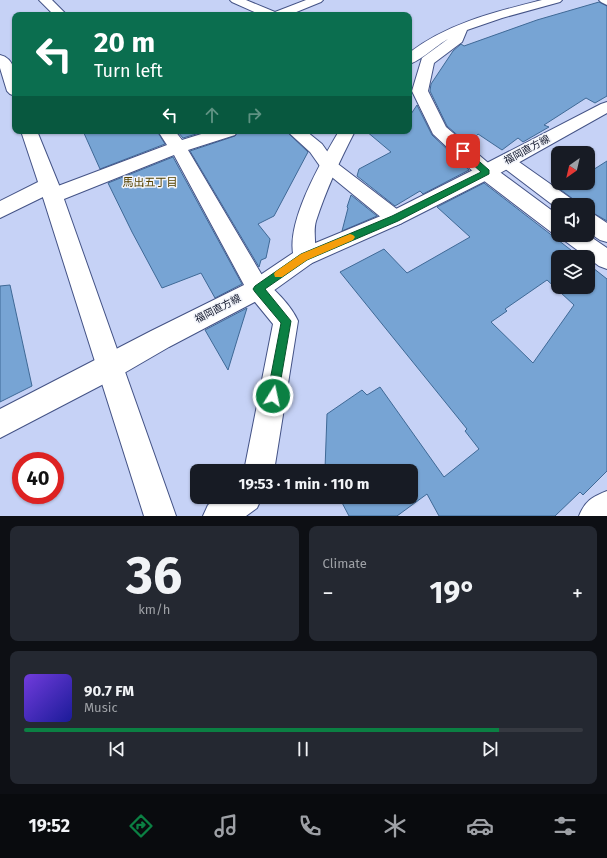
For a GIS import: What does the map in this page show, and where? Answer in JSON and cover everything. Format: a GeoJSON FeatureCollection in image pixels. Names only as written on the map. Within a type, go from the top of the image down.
{"type":"FeatureCollection","features":[{"type":"Feature","properties":{"kind":"street"},"geometry":{"type":"LineString","coordinates":[[45,0],[58,12]]}},
{"type":"Feature","properties":{"kind":"street"},"geometry":{"type":"LineString","coordinates":[[236,0],[263,12]]}},
{"type":"Feature","properties":{"kind":"street"},"geometry":{"type":"LineString","coordinates":[[286,12],[317,0]]}},
{"type":"Feature","properties":{"kind":"street"},"geometry":{"type":"LineString","coordinates":[[412,57],[421,49],[462,26],[556,0]]}},
{"type":"Feature","properties":{"kind":"street"},"geometry":{"type":"LineString","coordinates":[[462,26],[457,39],[427,61],[420,91],[439,130],[486,172],[551,221]]}},
{"type":"Feature","properties":{"kind":"street"},"geometry":{"type":"LineString","coordinates":[[3,66],[12,85]]}},
{"type":"Feature","properties":{"kind":"street","name":"福岡直方線"},"geometry":{"type":"LineString","coordinates":[[0,424],[258,289],[304,257],[395,218],[486,172],[607,107]]}},
{"type":"Feature","properties":{"kind":"street"},"geometry":{"type":"LineString","coordinates":[[30,134],[160,516]]}},
{"type":"Feature","properties":{"kind":"street"},"geometry":{"type":"LineString","coordinates":[[168,134],[178,147],[258,289],[286,321],[260,464]]}},
{"type":"Feature","properties":{"kind":"street"},"geometry":{"type":"LineString","coordinates":[[0,210],[50,191],[219,134]]}},
{"type":"Feature","properties":{"kind":"street"},"geometry":{"type":"LineString","coordinates":[[299,134],[316,148],[328,165],[395,218]]}},
{"type":"Feature","properties":{"kind":"street"},"geometry":{"type":"LineString","coordinates":[[304,257],[305,223],[328,165],[345,134]]}},
{"type":"Feature","properties":{"kind":"street"},"geometry":{"type":"LineString","coordinates":[[506,161],[556,198]]}},
{"type":"Feature","properties":{"kind":"street"},"geometry":{"type":"LineString","coordinates":[[595,225],[607,234]]}},
{"type":"Feature","properties":{"kind":"street"},"geometry":{"type":"LineString","coordinates":[[582,242],[607,260]]}},
{"type":"Feature","properties":{"kind":"street"},"geometry":{"type":"LineString","coordinates":[[219,516],[236,504]]}},
{"type":"Feature","properties":{"kind":"street"},"geometry":{"type":"LineString","coordinates":[[595,516],[607,507]]}},
{"type":"Feature","properties":{"kind":"building"},"geometry":{"type":"Polygon","coordinates":[[[599,2],[607,6],[607,96],[595,103],[586,98],[544,125],[549,127],[523,142],[518,138],[502,150],[478,134],[469,145],[447,126],[430,91],[431,84],[453,51],[461,44],[464,46],[537,20],[599,2]]]}},
{"type":"Feature","properties":{"kind":"building"},"geometry":{"type":"Polygon","coordinates":[[[417,105],[432,135],[469,170],[423,194],[420,191],[395,206],[357,176],[359,169],[391,152],[370,134],[412,134],[412,112],[417,105]]]}},
{"type":"Feature","properties":{"kind":"building"},"geometry":{"type":"Polygon","coordinates":[[[84,134],[159,134],[165,144],[100,169],[84,134]]]}},
{"type":"Feature","properties":{"kind":"building"},"geometry":{"type":"Polygon","coordinates":[[[180,134],[196,134],[183,138],[180,134]]]}},
{"type":"Feature","properties":{"kind":"building"},"geometry":{"type":"Polygon","coordinates":[[[236,134],[289,134],[308,152],[274,216],[258,224],[270,239],[266,258],[261,260],[259,267],[190,151],[235,136],[236,134]]]}},
{"type":"Feature","properties":{"kind":"building"},"geometry":{"type":"Polygon","coordinates":[[[173,157],[242,284],[215,298],[201,273],[162,288],[108,183],[173,157]]]}},
{"type":"Feature","properties":{"kind":"building"},"geometry":{"type":"Polygon","coordinates":[[[607,161],[607,221],[595,214],[595,198],[572,198],[561,190],[595,190],[595,169],[607,161]]]}},
{"type":"Feature","properties":{"kind":"building"},"geometry":{"type":"Polygon","coordinates":[[[484,183],[551,235],[551,242],[561,242],[571,250],[551,250],[551,284],[547,280],[505,309],[507,311],[491,322],[533,363],[574,305],[562,294],[595,294],[595,270],[607,279],[607,471],[583,495],[580,492],[555,516],[439,516],[427,494],[418,501],[418,464],[325,464],[327,414],[362,390],[367,395],[380,387],[444,477],[479,449],[465,431],[467,429],[340,272],[384,249],[407,273],[470,237],[437,207],[484,183]]]}},
{"type":"Feature","properties":{"kind":"building"},"geometry":{"type":"Polygon","coordinates":[[[351,195],[377,216],[342,231],[347,207],[351,195]]]}},
{"type":"Feature","properties":{"kind":"building"},"geometry":{"type":"Polygon","coordinates":[[[10,285],[32,386],[0,402],[0,286],[10,285]]]}},
{"type":"Feature","properties":{"kind":"building"},"geometry":{"type":"Polygon","coordinates":[[[247,308],[238,337],[228,370],[205,330],[247,308]]]}},
{"type":"Feature","properties":{"kind":"building"},"geometry":{"type":"Polygon","coordinates":[[[343,504],[413,504],[397,516],[349,516],[343,504]]]}},
{"type":"Feature","properties":{"kind":"slow traffic"},"geometry":{"type":"LineString","coordinates":[[278,274],[304,257],[350,237]]}},
{"type":"Feature","properties":{"kind":"district","name":"馬出五丁目"},"geometry":{"type":"Point","coordinates":[150,182]}},
{"type":"Feature","properties":{"kind":"route"},"geometry":{"type":"LineString","coordinates":[[273,396],[286,321],[258,289],[304,257],[395,218],[486,172],[463,151]]}}]}
